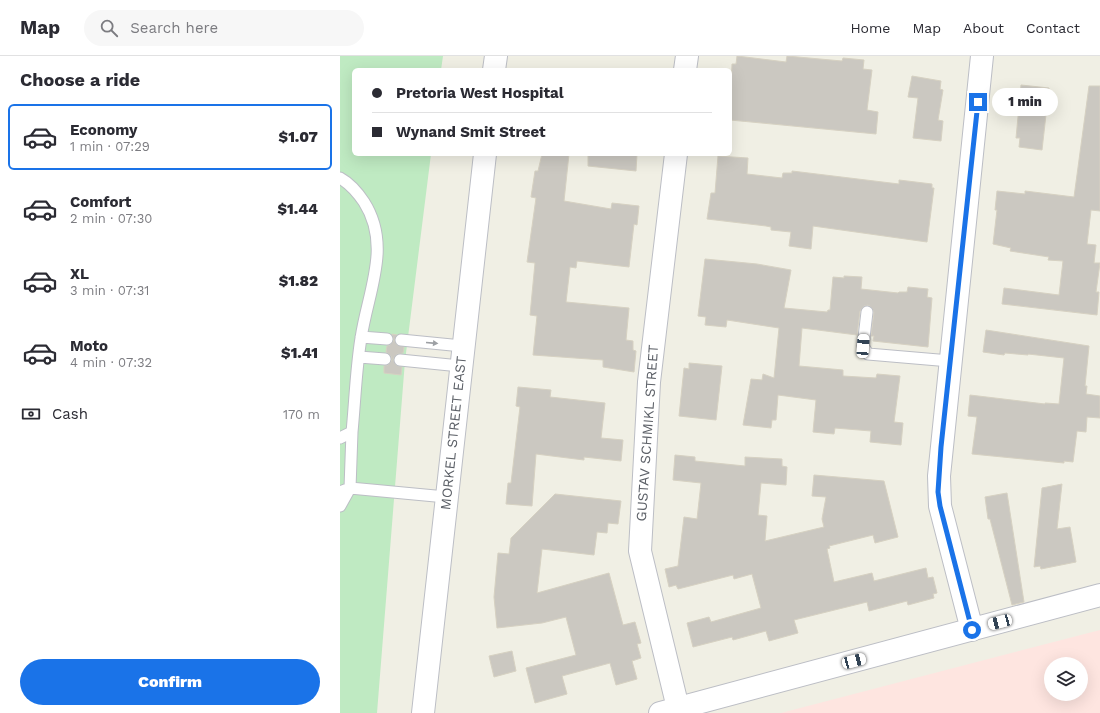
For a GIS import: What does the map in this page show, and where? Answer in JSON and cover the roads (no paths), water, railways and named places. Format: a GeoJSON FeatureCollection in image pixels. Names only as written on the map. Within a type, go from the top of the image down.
{"type":"FeatureCollection","features":[{"type":"Feature","properties":{"kind":"street"},"geometry":{"type":"LineString","coordinates":[[494,68],[496,56]]}},
{"type":"Feature","properties":{"kind":"street"},"geometry":{"type":"LineString","coordinates":[[685,68],[687,56]]}},
{"type":"Feature","properties":{"kind":"street"},"geometry":{"type":"LineString","coordinates":[[972,630],[940,506],[938,492],[941,447],[982,56]]}},
{"type":"Feature","properties":{"kind":"street","name":"MORKEL STREET EAST"},"geometry":{"type":"LineString","coordinates":[[423,713],[461,356],[485,156]]}},
{"type":"Feature","properties":{"kind":"street","name":"GUSTAV SCHMIKL STREET"},"geometry":{"type":"LineString","coordinates":[[669,711],[640,551],[649,382],[676,156]]}},
{"type":"Feature","properties":{"kind":"street"},"geometry":{"type":"LineString","coordinates":[[669,711],[1100,595]]}},
{"type":"Feature","properties":{"kind":"lane"},"geometry":{"type":"LineString","coordinates":[[340,178],[358,194],[368,209],[377,235],[378,256],[361,337],[345,490],[340,506]]}},
{"type":"Feature","properties":{"kind":"lane"},"geometry":{"type":"LineString","coordinates":[[867,312],[863,346],[868,354],[950,361]]}},
{"type":"Feature","properties":{"kind":"lane"},"geometry":{"type":"LineString","coordinates":[[361,337],[387,339]]}},
{"type":"Feature","properties":{"kind":"lane"},"geometry":{"type":"LineString","coordinates":[[401,340],[461,356]]}},
{"type":"Feature","properties":{"kind":"lane"},"geometry":{"type":"LineString","coordinates":[[400,360],[461,356]]}},
{"type":"Feature","properties":{"kind":"lane"},"geometry":{"type":"LineString","coordinates":[[359,357],[385,359]]}},
{"type":"Feature","properties":{"kind":"lane"},"geometry":{"type":"LineString","coordinates":[[340,438],[352,432]]}},
{"type":"Feature","properties":{"kind":"lane"},"geometry":{"type":"LineString","coordinates":[[345,490],[446,497]]}}]}
